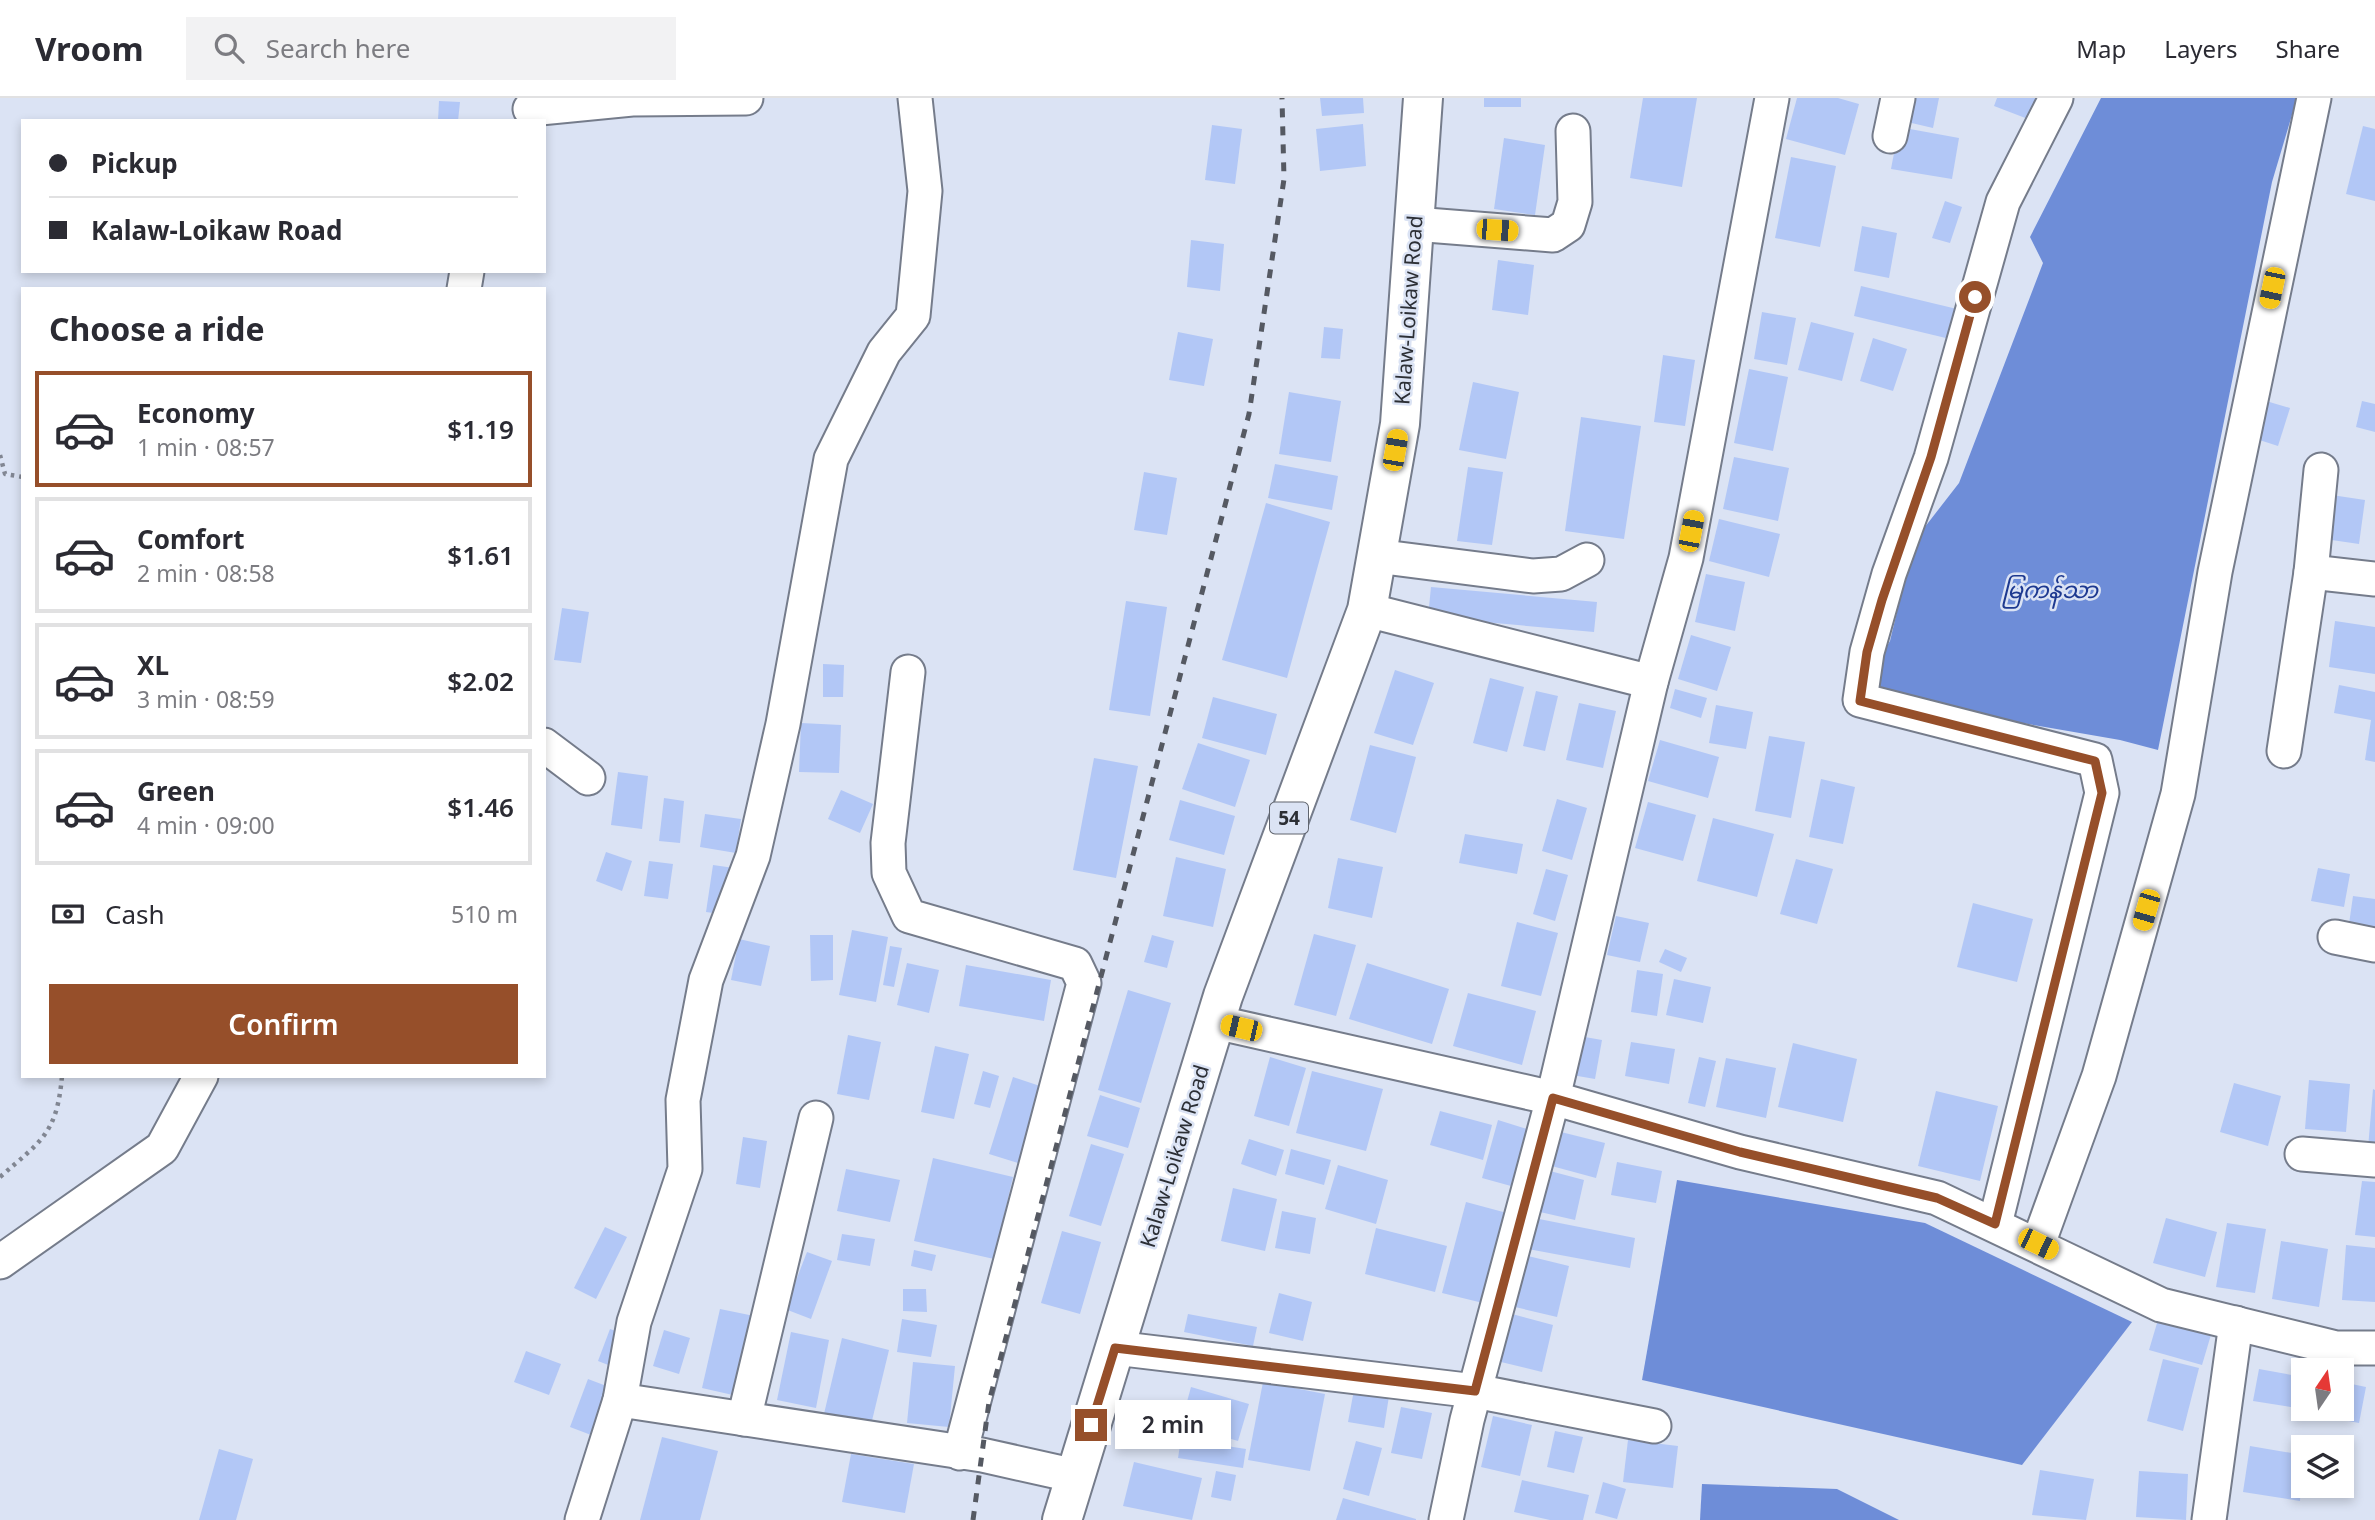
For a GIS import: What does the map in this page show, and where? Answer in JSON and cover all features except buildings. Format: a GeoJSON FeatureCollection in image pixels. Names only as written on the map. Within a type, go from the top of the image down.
{"type":"FeatureCollection","features":[{"type":"Feature","properties":{"kind":"main road","name":"Kalaw-Loikaw Road"},"geometry":{"type":"LineString","coordinates":[[1062,1520],[1215,1022],[1367,610],[1400,424],[1423,98]]}},
{"type":"Feature","properties":{"kind":"street"},"geometry":{"type":"LineString","coordinates":[[529,109],[632,99],[746,98]]}},
{"type":"Feature","properties":{"kind":"street"},"geometry":{"type":"LineString","coordinates":[[582,1520],[620,1399],[634,1322],[685,1169],[683,1100],[706,979],[753,856],[783,724],[831,459],[884,352],[913,316],[925,191],[915,98]]}},
{"type":"Feature","properties":{"kind":"street"},"geometry":{"type":"LineString","coordinates":[[1446,1520],[1475,1391],[1553,1098],[1651,682],[1686,558],[1772,98]]}},
{"type":"Feature","properties":{"kind":"street"},"geometry":{"type":"LineString","coordinates":[[1890,136],[1898,98]]}},
{"type":"Feature","properties":{"kind":"street"},"geometry":{"type":"LineString","coordinates":[[1995,1224],[2102,793],[2095,761],[1860,701],[1867,652],[1889,575],[1931,457],[2003,202],[2056,98]]}},
{"type":"Feature","properties":{"kind":"street"},"geometry":{"type":"LineString","coordinates":[[2038,1244],[2099,1076],[2178,794],[2217,559],[2314,98]]}},
{"type":"Feature","properties":{"kind":"street"},"geometry":{"type":"LineString","coordinates":[[1414,224],[1553,235],[1569,225],[1575,202],[1573,131]]}},
{"type":"Feature","properties":{"kind":"street"},"geometry":{"type":"LineString","coordinates":[[2284,751],[2311,572],[2321,470]]}},
{"type":"Feature","properties":{"kind":"street"},"geometry":{"type":"LineString","coordinates":[[1376,556],[1534,576],[1561,574],[1587,560]]}},
{"type":"Feature","properties":{"kind":"street"},"geometry":{"type":"LineString","coordinates":[[2311,572],[2375,579]]}},
{"type":"Feature","properties":{"kind":"street"},"geometry":{"type":"LineString","coordinates":[[1367,610],[1651,682]]}},
{"type":"Feature","properties":{"kind":"street"},"geometry":{"type":"LineString","coordinates":[[908,672],[888,844],[889,873],[909,916],[1049,954],[1075,964],[1084,983],[960,1453]]}},
{"type":"Feature","properties":{"kind":"street"},"geometry":{"type":"LineString","coordinates":[[546,747],[588,778]]}},
{"type":"Feature","properties":{"kind":"street"},"geometry":{"type":"LineString","coordinates":[[2335,937],[2375,945]]}},
{"type":"Feature","properties":{"kind":"street"},"geometry":{"type":"LineString","coordinates":[[1215,1022],[1553,1098],[1740,1152],[1937,1198],[2161,1305],[2336,1348],[2375,1348]]}},
{"type":"Feature","properties":{"kind":"street"},"geometry":{"type":"LineString","coordinates":[[0,1262],[162,1148],[200,1078]]}},
{"type":"Feature","properties":{"kind":"street"},"geometry":{"type":"LineString","coordinates":[[744,1419],[816,1118]]}},
{"type":"Feature","properties":{"kind":"street"},"geometry":{"type":"LineString","coordinates":[[2302,1154],[2375,1160]]}},
{"type":"Feature","properties":{"kind":"street"},"geometry":{"type":"LineString","coordinates":[[2209,1520],[2236,1323]]}},
{"type":"Feature","properties":{"kind":"street"},"geometry":{"type":"LineString","coordinates":[[1115,1348],[1475,1391],[1654,1426]]}},
{"type":"Feature","properties":{"kind":"street"},"geometry":{"type":"LineString","coordinates":[[620,1399],[960,1453],[1076,1476]]}},
{"type":"Feature","properties":{"kind":"path"},"geometry":{"type":"LineString","coordinates":[[0,455],[5,474],[21,477]]}},
{"type":"Feature","properties":{"kind":"path"},"geometry":{"type":"LineString","coordinates":[[0,1177],[46,1137],[60,1101],[62,1078]]}},
{"type":"Feature","properties":{"kind":"water","name":"မြကန်သာ"},"geometry":{"type":"Polygon","coordinates":[[[2101,98],[2297,98],[2272,182],[2158,750],[2120,740],[1872,697],[1869,676],[1890,641],[1914,541],[1959,483],[2043,263],[2030,237],[2101,98]]]}},
{"type":"Feature","properties":{"kind":"water"},"geometry":{"type":"Polygon","coordinates":[[[1677,1180],[1925,1223],[2132,1322],[2022,1465],[1642,1380],[1677,1180]]]}},
{"type":"Feature","properties":{"kind":"water"},"geometry":{"type":"Polygon","coordinates":[[[1702,1484],[1837,1489],[1899,1520],[1700,1520],[1702,1484]]]}},
{"type":"Feature","properties":{"kind":"railway"},"geometry":{"type":"LineString","coordinates":[[973,1520],[989,1402],[1249,414],[1284,179],[1282,98]]}},
{"type":"Feature","properties":{"kind":"route"},"geometry":{"type":"LineString","coordinates":[[1091,1425],[1115,1348],[1475,1391],[1553,1098],[1740,1152],[1937,1198],[1995,1224],[2102,793],[2095,761],[1860,701],[1867,652],[1889,575],[1931,457],[1975,297]]}}]}
